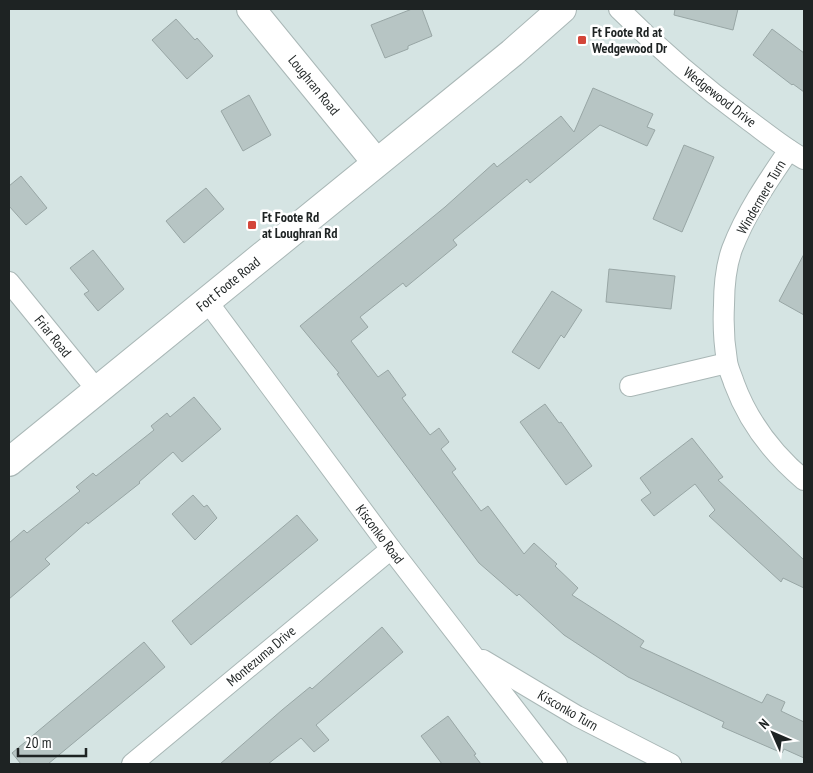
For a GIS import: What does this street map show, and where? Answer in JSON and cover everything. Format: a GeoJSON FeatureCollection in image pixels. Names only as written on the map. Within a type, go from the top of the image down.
{"type":"FeatureCollection","features":[{"type":"Feature","properties":{"kind":"street","name":"Loughran Road"},"geometry":{"type":"LineString","coordinates":[[251,9],[376,162]]}},
{"type":"Feature","properties":{"kind":"street","name":"Fort Foote Road"},"geometry":{"type":"LineString","coordinates":[[9,462],[512,53],[562,9]]}},
{"type":"Feature","properties":{"kind":"street","name":"Wedgewood Drive"},"geometry":{"type":"LineString","coordinates":[[619,9],[673,60],[731,108],[797,155]]}},
{"type":"Feature","properties":{"kind":"street","name":"Windermere Turn"},"geometry":{"type":"LineString","coordinates":[[797,155],[766,183],[746,217],[732,250],[724,284],[723,326],[727,363],[739,395],[752,421],[767,442],[804,480]]}},
{"type":"Feature","properties":{"kind":"street","name":"Friar Road"},"geometry":{"type":"LineString","coordinates":[[9,282],[97,390]]}},
{"type":"Feature","properties":{"kind":"street","name":"Kisconko Road"},"geometry":{"type":"LineString","coordinates":[[207,301],[391,549],[474,654],[557,764]]}},
{"type":"Feature","properties":{"kind":"street"},"geometry":{"type":"LineString","coordinates":[[630,386],[727,363]]}},
{"type":"Feature","properties":{"kind":"street","name":"Montezuma Drive"},"geometry":{"type":"LineString","coordinates":[[132,764],[391,549]]}},
{"type":"Feature","properties":{"kind":"street","name":"Kisconko Turn"},"geometry":{"type":"LineString","coordinates":[[474,654],[577,716],[666,763]]}},
{"type":"Feature","properties":{"kind":"building"},"geometry":{"type":"Polygon","coordinates":[[[412,9],[422,9],[432,36],[408,46],[408,49],[385,58],[371,25],[412,9]]]}},
{"type":"Feature","properties":{"kind":"building"},"geometry":{"type":"Polygon","coordinates":[[[675,9],[738,9],[733,30],[674,15],[675,9]]]}},
{"type":"Feature","properties":{"kind":"building"},"geometry":{"type":"Polygon","coordinates":[[[176,19],[213,56],[187,79],[152,40],[176,19]]]}},
{"type":"Feature","properties":{"kind":"building"},"geometry":{"type":"Polygon","coordinates":[[[772,29],[804,53],[804,92],[753,55],[772,29]]]}},
{"type":"Feature","properties":{"kind":"building"},"geometry":{"type":"Polygon","coordinates":[[[593,88],[653,114],[647,127],[655,130],[647,146],[600,125],[530,183],[527,179],[453,240],[457,245],[406,287],[403,283],[360,317],[368,327],[351,341],[378,377],[388,370],[406,395],[402,398],[430,435],[439,428],[449,442],[441,449],[456,469],[452,472],[481,511],[488,506],[524,554],[534,543],[557,564],[555,566],[578,588],[572,595],[644,641],[640,647],[762,703],[767,694],[785,702],[781,711],[804,722],[804,758],[784,749],[782,753],[722,727],[724,722],[628,677],[564,635],[519,594],[517,596],[479,563],[337,374],[339,373],[300,326],[445,207],[494,163],[497,167],[561,116],[574,132],[593,88]]]}},
{"type":"Feature","properties":{"kind":"building"},"geometry":{"type":"Polygon","coordinates":[[[249,95],[271,135],[243,151],[221,111],[249,95]]]}},
{"type":"Feature","properties":{"kind":"building"},"geometry":{"type":"Polygon","coordinates":[[[684,145],[714,157],[682,232],[653,219],[684,145]]]}},
{"type":"Feature","properties":{"kind":"building"},"geometry":{"type":"Polygon","coordinates":[[[21,176],[47,208],[26,225],[9,206],[9,186],[21,176]]]}},
{"type":"Feature","properties":{"kind":"building"},"geometry":{"type":"Polygon","coordinates":[[[206,188],[224,209],[184,243],[166,221],[206,188]]]}},
{"type":"Feature","properties":{"kind":"building"},"geometry":{"type":"Polygon","coordinates":[[[93,250],[124,289],[98,311],[84,294],[89,291],[70,268],[93,250]]]}},
{"type":"Feature","properties":{"kind":"building"},"geometry":{"type":"Polygon","coordinates":[[[804,254],[804,315],[779,301],[804,254]]]}},
{"type":"Feature","properties":{"kind":"building"},"geometry":{"type":"Polygon","coordinates":[[[609,269],[675,276],[671,309],[606,302],[609,269]]]}},
{"type":"Feature","properties":{"kind":"building"},"geometry":{"type":"Polygon","coordinates":[[[552,291],[582,310],[564,338],[561,335],[539,369],[512,352],[552,291]]]}},
{"type":"Feature","properties":{"kind":"building"},"geometry":{"type":"Polygon","coordinates":[[[194,397],[221,429],[182,462],[173,452],[140,483],[88,524],[87,522],[45,559],[50,564],[9,599],[9,543],[24,530],[27,533],[80,491],[76,487],[93,473],[96,476],[154,430],[151,426],[167,413],[170,417],[194,397]]]}},
{"type":"Feature","properties":{"kind":"building"},"geometry":{"type":"Polygon","coordinates":[[[545,404],[559,423],[561,422],[592,466],[566,485],[520,422],[545,404]]]}},
{"type":"Feature","properties":{"kind":"building"},"geometry":{"type":"Polygon","coordinates":[[[692,438],[723,477],[718,480],[804,560],[804,588],[783,578],[781,582],[709,516],[715,510],[695,484],[654,516],[641,500],[651,493],[640,478],[692,438]]]}},
{"type":"Feature","properties":{"kind":"building"},"geometry":{"type":"Polygon","coordinates":[[[193,495],[204,507],[207,505],[217,518],[195,540],[172,514],[193,495]]]}},
{"type":"Feature","properties":{"kind":"building"},"geometry":{"type":"Polygon","coordinates":[[[297,515],[318,540],[191,645],[172,621],[297,515]]]}},
{"type":"Feature","properties":{"kind":"building"},"geometry":{"type":"Polygon","coordinates":[[[382,627],[403,652],[316,725],[329,740],[314,752],[301,738],[268,764],[220,764],[310,687],[312,689],[382,627]]]}},
{"type":"Feature","properties":{"kind":"building"},"geometry":{"type":"Polygon","coordinates":[[[144,642],[165,667],[48,764],[21,764],[12,753],[144,642]]]}},
{"type":"Feature","properties":{"kind":"building"},"geometry":{"type":"Polygon","coordinates":[[[448,716],[476,754],[474,755],[481,764],[442,764],[421,736],[448,716]]]}},
{"type":"Feature","properties":{"kind":"place","name":"Ft Foote Rd at Wedgewood Dr"},"geometry":{"type":"Point","coordinates":[582,40]}},
{"type":"Feature","properties":{"kind":"place","name":"Ft Foote Rd at Loughran Rd"},"geometry":{"type":"Point","coordinates":[252,225]}}]}
